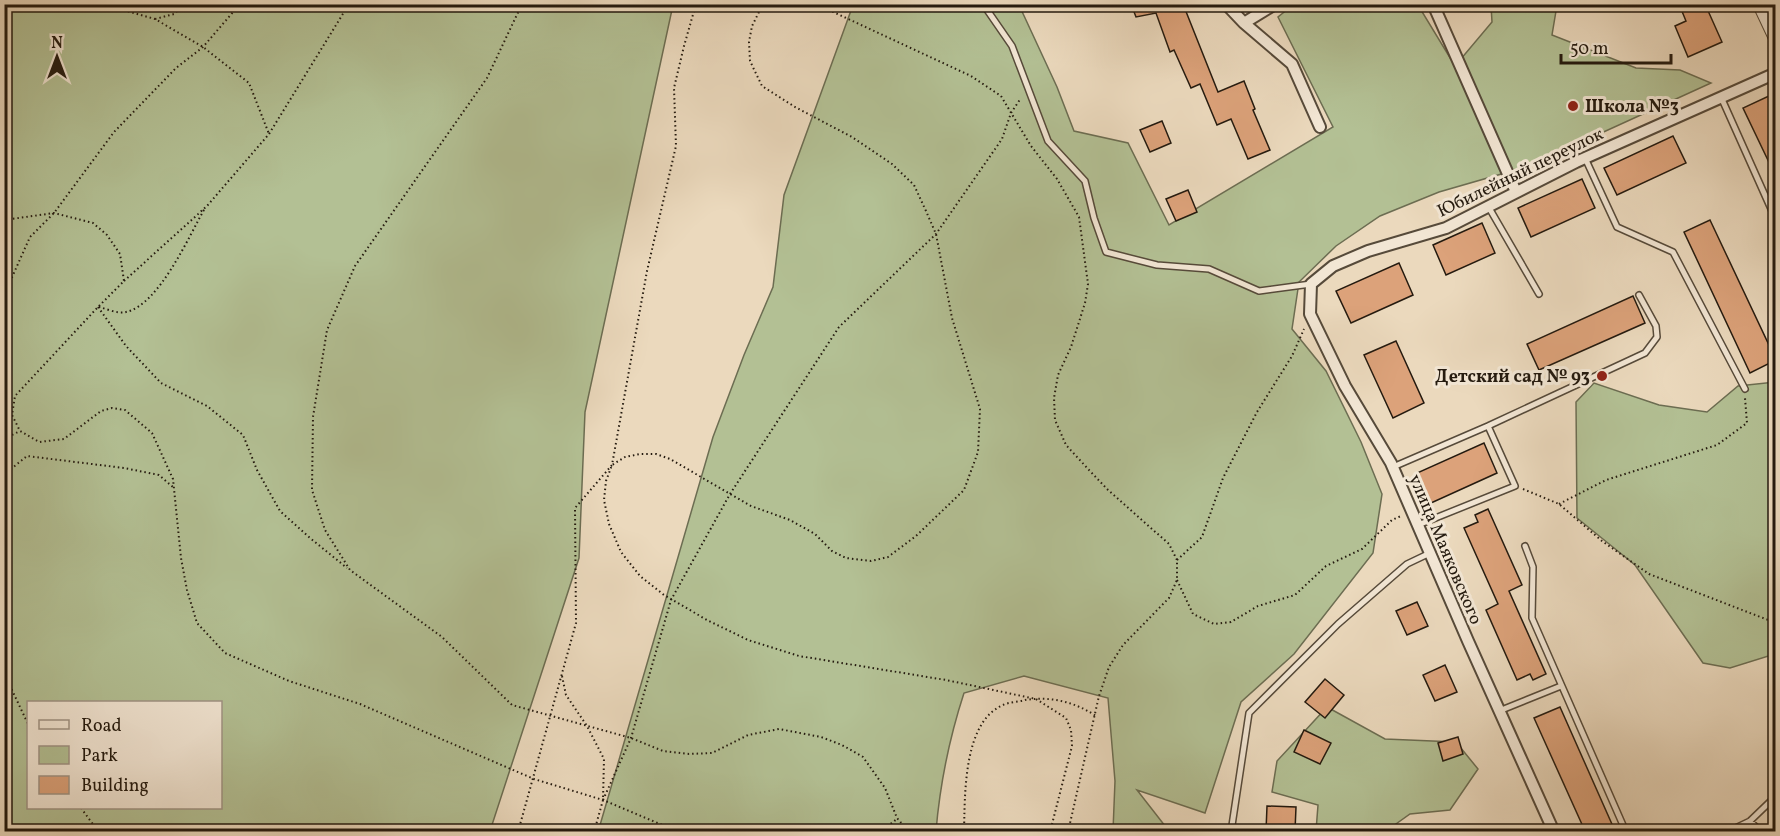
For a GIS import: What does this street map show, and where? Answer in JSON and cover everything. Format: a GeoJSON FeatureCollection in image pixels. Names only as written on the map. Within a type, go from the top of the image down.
{"type":"FeatureCollection","features":[{"type":"Feature","properties":{"kind":"street"},"geometry":{"type":"LineString","coordinates":[[1226,4],[1244,23],[1292,64],[1320,126]]}},
{"type":"Feature","properties":{"kind":"street"},"geometry":{"type":"LineString","coordinates":[[1244,23],[1275,4]]}},
{"type":"Feature","properties":{"kind":"street"},"geometry":{"type":"LineString","coordinates":[[1433,4],[1516,192]]}},
{"type":"Feature","properties":{"kind":"street"},"geometry":{"type":"LineString","coordinates":[[1760,4],[1776,38]]}},
{"type":"Feature","properties":{"kind":"street","name":"Юбилейный переулок"},"geometry":{"type":"LineString","coordinates":[[1311,284],[1333,266],[1368,251],[1446,228],[1585,158],[1776,73]]}},
{"type":"Feature","properties":{"kind":"street","name":"улица Маяковского"},"geometry":{"type":"LineString","coordinates":[[1311,284],[1310,314],[1345,386],[1393,467],[1554,831]]}},
{"type":"Feature","properties":{"kind":"lane"},"geometry":{"type":"LineString","coordinates":[[983,4],[1012,46],[1048,141],[1084,181],[1106,252],[1157,265],[1209,269],[1259,291],[1311,284]]}},
{"type":"Feature","properties":{"kind":"lane"},"geometry":{"type":"LineString","coordinates":[[1721,97],[1776,220]]}},
{"type":"Feature","properties":{"kind":"lane"},"geometry":{"type":"LineString","coordinates":[[1585,158],[1617,227],[1673,252],[1745,389]]}},
{"type":"Feature","properties":{"kind":"lane"},"geometry":{"type":"LineString","coordinates":[[1488,206],[1539,294]]}},
{"type":"Feature","properties":{"kind":"lane"},"geometry":{"type":"LineString","coordinates":[[1393,467],[1488,426],[1645,353],[1658,337],[1656,326],[1639,295]]}},
{"type":"Feature","properties":{"kind":"lane"},"geometry":{"type":"LineString","coordinates":[[1418,525],[1515,486],[1488,426]]}},
{"type":"Feature","properties":{"kind":"lane"},"geometry":{"type":"LineString","coordinates":[[1525,546],[1533,567],[1532,618],[1626,831]]}},
{"type":"Feature","properties":{"kind":"lane"},"geometry":{"type":"LineString","coordinates":[[1231,831],[1249,713],[1338,624],[1407,564],[1430,553]]}},
{"type":"Feature","properties":{"kind":"lane"},"geometry":{"type":"LineString","coordinates":[[1499,711],[1561,686]]}},
{"type":"Feature","properties":{"kind":"lane"},"geometry":{"type":"LineString","coordinates":[[1726,831],[1750,821],[1776,796]]}},
{"type":"Feature","properties":{"kind":"lane"},"geometry":{"type":"LineString","coordinates":[[1750,821],[1761,831]]}},
{"type":"Feature","properties":{"kind":"path"},"geometry":{"type":"LineString","coordinates":[[102,4],[155,20],[203,47],[249,83],[269,134]]}},
{"type":"Feature","properties":{"kind":"path"},"geometry":{"type":"LineString","coordinates":[[118,4],[121,11]]}},
{"type":"Feature","properties":{"kind":"path"},"geometry":{"type":"LineString","coordinates":[[155,20],[174,14],[184,4]]}},
{"type":"Feature","properties":{"kind":"path"},"geometry":{"type":"LineString","coordinates":[[4,299],[30,237],[54,213],[114,132],[176,68],[203,47],[240,4]]}},
{"type":"Feature","properties":{"kind":"path"},"geometry":{"type":"LineString","coordinates":[[349,4],[269,134],[207,206],[124,281],[15,396],[12,415],[20,431],[39,442],[64,439],[101,411],[112,408],[125,410],[152,434],[173,479],[181,558],[197,623],[225,653],[289,681],[360,704],[534,779],[603,800],[680,831]]}},
{"type":"Feature","properties":{"kind":"path"},"geometry":{"type":"LineString","coordinates":[[350,570],[325,530],[312,490],[313,417],[327,330],[355,266],[487,78],[522,4]]}},
{"type":"Feature","properties":{"kind":"path"},"geometry":{"type":"LineString","coordinates":[[696,4],[674,87],[676,146],[647,271],[612,465],[606,481],[604,500],[609,524],[621,552],[640,576],[671,600],[748,640],[799,656],[946,680],[1036,699],[1062,700],[1084,708],[1096,716]]}},
{"type":"Feature","properties":{"kind":"path"},"geometry":{"type":"LineString","coordinates":[[518,831],[576,623],[575,508],[612,465],[626,457],[656,454],[670,459],[751,506],[815,534],[832,551],[846,558],[871,561],[888,557],[916,536],[964,490],[978,452],[981,409],[952,318],[936,234],[914,185],[892,164],[852,137],[795,107],[762,86],[750,61],[749,42],[752,26],[763,4]]}},
{"type":"Feature","properties":{"kind":"path"},"geometry":{"type":"LineString","coordinates":[[816,4],[971,76],[1000,96],[1031,146],[1057,179],[1079,217],[1088,284],[1085,303],[1071,347],[1058,375],[1054,398],[1055,420],[1066,445],[1108,490],[1169,544],[1177,560],[1177,580],[1169,598],[1123,645],[1109,667],[1068,831]]}},
{"type":"Feature","properties":{"kind":"path"},"geometry":{"type":"LineString","coordinates":[[594,831],[603,800],[631,738],[671,600],[730,494],[839,327],[936,234],[1002,139],[1011,113],[1025,93]]}},
{"type":"Feature","properties":{"kind":"path"},"geometry":{"type":"LineString","coordinates":[[98,307],[124,313],[142,306],[159,289],[207,206]]}},
{"type":"Feature","properties":{"kind":"path"},"geometry":{"type":"LineString","coordinates":[[4,220],[54,213],[93,224],[107,235],[120,254],[124,281]]}},
{"type":"Feature","properties":{"kind":"path"},"geometry":{"type":"LineString","coordinates":[[98,307],[126,346],[161,383],[207,406],[243,435],[257,470],[280,511],[350,570],[442,637],[513,705],[631,738],[663,751],[689,754],[712,753],[748,735],[779,729],[821,737],[864,757],[885,788],[897,818],[909,831]]}},
{"type":"Feature","properties":{"kind":"path"},"geometry":{"type":"LineString","coordinates":[[1177,560],[1202,537],[1223,478],[1257,412],[1292,356],[1310,314]]}},
{"type":"Feature","properties":{"kind":"path"},"geometry":{"type":"LineString","coordinates":[[1559,504],[1606,480],[1717,445],[1747,423],[1745,389]]}},
{"type":"Feature","properties":{"kind":"path"},"geometry":{"type":"LineString","coordinates":[[4,440],[20,431]]}},
{"type":"Feature","properties":{"kind":"path"},"geometry":{"type":"LineString","coordinates":[[4,481],[11,469],[27,456],[124,468],[159,475],[174,488]]}},
{"type":"Feature","properties":{"kind":"path"},"geometry":{"type":"LineString","coordinates":[[1515,486],[1559,504],[1602,541],[1649,574],[1776,623]]}},
{"type":"Feature","properties":{"kind":"path"},"geometry":{"type":"LineString","coordinates":[[4,506],[8,548],[4,589]]}},
{"type":"Feature","properties":{"kind":"path"},"geometry":{"type":"LineString","coordinates":[[1177,580],[1193,614],[1214,624],[1231,622],[1258,606],[1295,595],[1326,566],[1362,549],[1392,520],[1412,510]]}},
{"type":"Feature","properties":{"kind":"path"},"geometry":{"type":"LineString","coordinates":[[4,672],[27,722]]}},
{"type":"Feature","properties":{"kind":"path"},"geometry":{"type":"LineString","coordinates":[[562,675],[566,695],[587,726],[604,759],[603,800]]}},
{"type":"Feature","properties":{"kind":"path"},"geometry":{"type":"LineString","coordinates":[[964,831],[967,774],[972,744],[984,720],[1004,704],[1036,699],[1066,718],[1071,730],[1072,746],[1050,831]]}},
{"type":"Feature","properties":{"kind":"path"},"geometry":{"type":"LineString","coordinates":[[82,809],[95,827],[102,831]]}},
{"type":"Feature","properties":{"kind":"path"},"geometry":{"type":"LineString","coordinates":[[880,831],[897,818]]}},
{"type":"Feature","properties":{"kind":"green space"},"geometry":{"type":"Polygon","coordinates":[[[5,4],[673,5],[585,412],[579,558],[490,831],[5,831],[5,4]]]}},
{"type":"Feature","properties":{"kind":"green space"},"geometry":{"type":"Polygon","coordinates":[[[853,5],[1019,5],[1057,87],[1074,131],[1128,143],[1169,225],[1333,127],[1278,17],[1293,5],[1418,5],[1455,66],[1492,22],[1491,5],[1557,5],[1552,35],[1636,68],[1680,70],[1711,83],[1529,166],[1439,192],[1380,216],[1336,246],[1299,282],[1292,329],[1326,371],[1361,442],[1382,494],[1373,553],[1294,654],[1241,702],[1205,813],[1137,790],[1169,831],[1113,831],[1115,781],[1108,698],[1024,676],[964,693],[946,762],[936,831],[598,832],[713,437],[773,287],[784,195],[853,5]]]}},
{"type":"Feature","properties":{"kind":"green space"},"geometry":{"type":"Polygon","coordinates":[[[1775,382],[1775,654],[1730,668],[1703,663],[1635,565],[1577,518],[1576,402],[1594,383],[1659,405],[1707,412],[1738,386],[1775,382]]]}},
{"type":"Feature","properties":{"kind":"green space"},"geometry":{"type":"Polygon","coordinates":[[[1327,707],[1385,739],[1456,742],[1478,769],[1450,810],[1410,814],[1386,831],[1316,831],[1318,805],[1272,792],[1277,761],[1327,707]]]}},
{"type":"Feature","properties":{"kind":"building"},"geometry":{"type":"Polygon","coordinates":[[[1131,4],[1183,4],[1218,92],[1244,81],[1255,109],[1253,110],[1270,150],[1248,159],[1231,119],[1217,125],[1200,84],[1191,88],[1174,50],[1170,52],[1156,13],[1136,17],[1131,4]]]}},
{"type":"Feature","properties":{"kind":"building"},"geometry":{"type":"Polygon","coordinates":[[[1679,4],[1705,4],[1722,42],[1688,57],[1675,26],[1686,21],[1679,4]]]}},
{"type":"Feature","properties":{"kind":"building"},"geometry":{"type":"Polygon","coordinates":[[[1771,95],[1776,106],[1776,177],[1743,108],[1771,95]]]}},
{"type":"Feature","properties":{"kind":"building"},"geometry":{"type":"Polygon","coordinates":[[[1162,121],[1171,143],[1150,152],[1140,130],[1162,121]]]}},
{"type":"Feature","properties":{"kind":"building"},"geometry":{"type":"Polygon","coordinates":[[[1673,136],[1686,163],[1617,195],[1604,168],[1673,136]]]}},
{"type":"Feature","properties":{"kind":"building"},"geometry":{"type":"Polygon","coordinates":[[[1582,179],[1595,208],[1531,237],[1518,208],[1582,179]]]}},
{"type":"Feature","properties":{"kind":"building"},"geometry":{"type":"Polygon","coordinates":[[[1188,190],[1197,212],[1176,221],[1166,199],[1188,190]]]}},
{"type":"Feature","properties":{"kind":"building"},"geometry":{"type":"Polygon","coordinates":[[[1710,220],[1776,360],[1750,373],[1684,232],[1710,220]]]}},
{"type":"Feature","properties":{"kind":"building"},"geometry":{"type":"Polygon","coordinates":[[[1482,223],[1495,253],[1446,275],[1433,245],[1482,223]]]}},
{"type":"Feature","properties":{"kind":"building"},"geometry":{"type":"Polygon","coordinates":[[[1399,263],[1413,295],[1351,323],[1336,291],[1399,263]]]}},
{"type":"Feature","properties":{"kind":"building"},"geometry":{"type":"Polygon","coordinates":[[[1633,296],[1645,323],[1539,370],[1527,344],[1633,296]]]}},
{"type":"Feature","properties":{"kind":"building"},"geometry":{"type":"Polygon","coordinates":[[[1396,341],[1424,403],[1393,418],[1364,355],[1396,341]]]}},
{"type":"Feature","properties":{"kind":"building"},"geometry":{"type":"Polygon","coordinates":[[[1484,443],[1497,473],[1431,503],[1417,473],[1484,443]]]}},
{"type":"Feature","properties":{"kind":"building"},"geometry":{"type":"Polygon","coordinates":[[[1488,509],[1522,585],[1509,591],[1546,674],[1533,680],[1530,674],[1517,680],[1486,610],[1498,604],[1464,528],[1478,522],[1475,515],[1488,509]]]}},
{"type":"Feature","properties":{"kind":"building"},"geometry":{"type":"Polygon","coordinates":[[[1417,602],[1428,626],[1407,635],[1396,611],[1417,602]]]}},
{"type":"Feature","properties":{"kind":"building"},"geometry":{"type":"Polygon","coordinates":[[[1445,665],[1457,692],[1435,701],[1423,675],[1445,665]]]}},
{"type":"Feature","properties":{"kind":"building"},"geometry":{"type":"Polygon","coordinates":[[[1325,679],[1344,695],[1325,718],[1305,702],[1325,679]]]}},
{"type":"Feature","properties":{"kind":"building"},"geometry":{"type":"Polygon","coordinates":[[[1560,707],[1615,831],[1585,831],[1534,718],[1560,707]]]}},
{"type":"Feature","properties":{"kind":"building"},"geometry":{"type":"Polygon","coordinates":[[[1304,730],[1331,743],[1320,764],[1294,752],[1304,730]]]}},
{"type":"Feature","properties":{"kind":"building"},"geometry":{"type":"Polygon","coordinates":[[[1458,737],[1463,754],[1443,761],[1438,743],[1458,737]]]}},
{"type":"Feature","properties":{"kind":"building"},"geometry":{"type":"Polygon","coordinates":[[[1267,806],[1296,807],[1295,831],[1266,831],[1267,806]]]}},
{"type":"Feature","properties":{"kind":"place","name":"Школа №3"},"geometry":{"type":"Point","coordinates":[1573,106]}},
{"type":"Feature","properties":{"kind":"place","name":"Детский сад № 93"},"geometry":{"type":"Point","coordinates":[1602,376]}}]}
